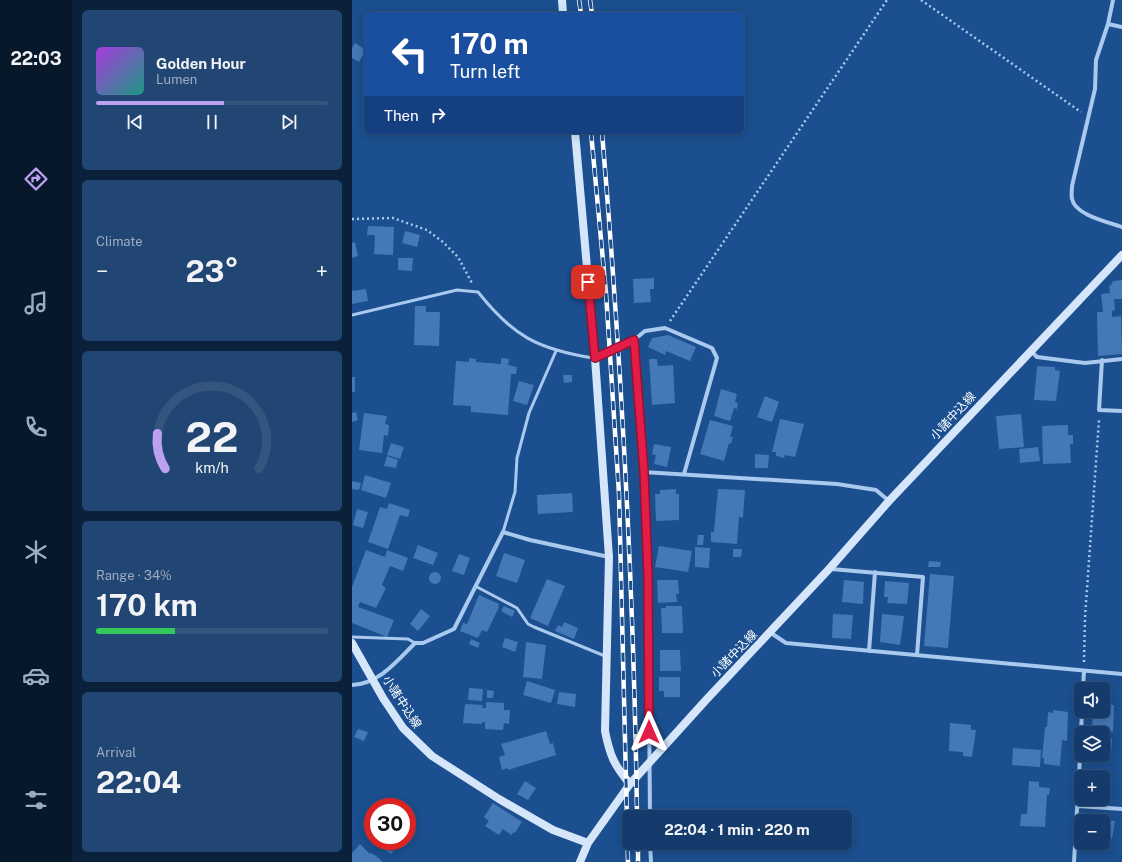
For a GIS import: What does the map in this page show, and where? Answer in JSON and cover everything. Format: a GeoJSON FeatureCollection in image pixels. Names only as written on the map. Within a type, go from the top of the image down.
{"type":"FeatureCollection","features":[{"type":"Feature","properties":{"kind":"main road"},"geometry":{"type":"LineString","coordinates":[[562,0],[563,12]]}},
{"type":"Feature","properties":{"kind":"main road"},"geometry":{"type":"LineString","coordinates":[[575,134],[595,358],[609,557],[608,657],[605,731],[609,752],[617,768],[630,784]]}},
{"type":"Feature","properties":{"kind":"main road","name":"小諸中込線"},"geometry":{"type":"LineString","coordinates":[[352,643],[374,679],[383,698],[403,728],[432,756],[499,799],[553,830],[588,843],[630,784],[706,700],[830,568],[889,501],[1122,255]]}},
{"type":"Feature","properties":{"kind":"main road"},"geometry":{"type":"LineString","coordinates":[[580,862],[588,843]]}},
{"type":"Feature","properties":{"kind":"street"},"geometry":{"type":"LineString","coordinates":[[1113,0],[1108,24],[1096,60],[1095,89],[1072,186],[1072,200],[1077,209],[1083,213],[1122,227]]}},
{"type":"Feature","properties":{"kind":"street"},"geometry":{"type":"LineString","coordinates":[[1108,24],[1122,27]]}},
{"type":"Feature","properties":{"kind":"street"},"geometry":{"type":"LineString","coordinates":[[595,358],[634,340],[645,331],[665,328],[712,348],[717,358],[684,474]]}},
{"type":"Feature","properties":{"kind":"street"},"geometry":{"type":"LineString","coordinates":[[634,340],[644,472],[648,575],[650,810]]}},
{"type":"Feature","properties":{"kind":"street"},"geometry":{"type":"LineString","coordinates":[[1031,351],[1037,357],[1054,361],[1085,363],[1122,359]]}},
{"type":"Feature","properties":{"kind":"street"},"geometry":{"type":"LineString","coordinates":[[1102,360],[1100,410],[1122,411]]}},
{"type":"Feature","properties":{"kind":"street"},"geometry":{"type":"LineString","coordinates":[[644,472],[867,488],[882,494],[889,501]]}},
{"type":"Feature","properties":{"kind":"street"},"geometry":{"type":"LineString","coordinates":[[352,685],[362,685],[384,674],[415,643],[423,643],[454,629],[477,587],[503,532],[530,540],[609,557]]}},
{"type":"Feature","properties":{"kind":"street"},"geometry":{"type":"LineString","coordinates":[[830,568],[923,577],[917,655]]}},
{"type":"Feature","properties":{"kind":"street"},"geometry":{"type":"LineString","coordinates":[[869,651],[875,572]]}},
{"type":"Feature","properties":{"kind":"street"},"geometry":{"type":"LineString","coordinates":[[770,633],[786,643],[1122,674]]}},
{"type":"Feature","properties":{"kind":"street"},"geometry":{"type":"LineString","coordinates":[[1083,682],[1084,671]]}},
{"type":"Feature","properties":{"kind":"street"},"geometry":{"type":"LineString","coordinates":[[1074,862],[1078,806],[1122,809]]}},
{"type":"Feature","properties":{"kind":"street"},"geometry":{"type":"LineString","coordinates":[[650,850],[651,862]]}},
{"type":"Feature","properties":{"kind":"lane"},"geometry":{"type":"LineString","coordinates":[[352,315],[457,290],[478,292],[492,310],[526,338],[546,348],[556,351],[595,358]]}},
{"type":"Feature","properties":{"kind":"lane"},"geometry":{"type":"LineString","coordinates":[[503,532],[515,492],[517,458],[529,413],[556,351]]}},
{"type":"Feature","properties":{"kind":"lane"},"geometry":{"type":"LineString","coordinates":[[477,587],[517,608],[528,624],[608,657]]}},
{"type":"Feature","properties":{"kind":"lane"},"geometry":{"type":"LineString","coordinates":[[352,637],[408,639],[415,643]]}},
{"type":"Feature","properties":{"kind":"path"},"geometry":{"type":"LineString","coordinates":[[665,328],[887,0]]}},
{"type":"Feature","properties":{"kind":"path"},"geometry":{"type":"LineString","coordinates":[[921,0],[1088,116]]}},
{"type":"Feature","properties":{"kind":"path"},"geometry":{"type":"LineString","coordinates":[[352,219],[393,218],[427,230],[443,242],[458,257],[478,292]]}},
{"type":"Feature","properties":{"kind":"path"},"geometry":{"type":"LineString","coordinates":[[1084,671],[1085,617],[1100,410]]}},
{"type":"Feature","properties":{"kind":"building"},"geometry":{"type":"Polygon","coordinates":[[[355,43],[364,49],[364,53],[359,62],[352,58],[352,48],[355,43]]]}},
{"type":"Feature","properties":{"kind":"building"},"geometry":{"type":"Polygon","coordinates":[[[368,226],[394,227],[393,255],[374,254],[375,235],[367,235],[368,226]]]}},
{"type":"Feature","properties":{"kind":"building"},"geometry":{"type":"Polygon","coordinates":[[[405,231],[420,235],[417,247],[402,243],[405,231]]]}},
{"type":"Feature","properties":{"kind":"building"},"geometry":{"type":"Polygon","coordinates":[[[355,242],[358,256],[352,258],[352,243],[355,242]]]}},
{"type":"Feature","properties":{"kind":"building"},"geometry":{"type":"Polygon","coordinates":[[[398,258],[413,258],[412,271],[398,270],[398,258]]]}},
{"type":"Feature","properties":{"kind":"building"},"geometry":{"type":"Polygon","coordinates":[[[654,278],[654,289],[650,289],[651,302],[634,303],[633,279],[654,278]]]}},
{"type":"Feature","properties":{"kind":"building"},"geometry":{"type":"Polygon","coordinates":[[[1122,280],[1122,299],[1114,299],[1115,310],[1112,311],[1112,317],[1121,316],[1122,354],[1098,356],[1097,312],[1103,312],[1101,294],[1110,293],[1109,286],[1113,281],[1122,280]]]}},
{"type":"Feature","properties":{"kind":"building"},"geometry":{"type":"Polygon","coordinates":[[[352,289],[353,291],[366,289],[368,301],[352,304],[352,289]]]}},
{"type":"Feature","properties":{"kind":"building"},"geometry":{"type":"Polygon","coordinates":[[[415,306],[426,306],[426,312],[440,312],[439,346],[414,345],[415,306]]]}},
{"type":"Feature","properties":{"kind":"building"},"geometry":{"type":"Polygon","coordinates":[[[668,335],[696,347],[690,361],[666,351],[665,355],[648,347],[652,338],[668,335]]]}},
{"type":"Feature","properties":{"kind":"building"},"geometry":{"type":"Polygon","coordinates":[[[469,358],[476,359],[476,362],[501,364],[501,358],[509,359],[508,365],[517,367],[516,374],[511,374],[508,415],[471,412],[471,406],[453,405],[456,361],[469,362],[469,358]]]}},
{"type":"Feature","properties":{"kind":"building"},"geometry":{"type":"Polygon","coordinates":[[[649,359],[657,359],[658,366],[673,365],[675,403],[652,405],[649,359]]]}},
{"type":"Feature","properties":{"kind":"building"},"geometry":{"type":"Polygon","coordinates":[[[1037,366],[1055,367],[1055,370],[1060,371],[1056,401],[1034,400],[1037,366]]]}},
{"type":"Feature","properties":{"kind":"building"},"geometry":{"type":"Polygon","coordinates":[[[563,375],[572,375],[572,382],[564,383],[563,375]]]}},
{"type":"Feature","properties":{"kind":"building"},"geometry":{"type":"Polygon","coordinates":[[[352,377],[355,377],[355,392],[352,392],[352,377]]]}},
{"type":"Feature","properties":{"kind":"building"},"geometry":{"type":"Polygon","coordinates":[[[519,381],[534,385],[527,405],[513,401],[519,381]]]}},
{"type":"Feature","properties":{"kind":"building"},"geometry":{"type":"Polygon","coordinates":[[[721,389],[737,394],[735,402],[738,403],[737,409],[734,408],[730,421],[714,416],[721,389]]]}},
{"type":"Feature","properties":{"kind":"building"},"geometry":{"type":"Polygon","coordinates":[[[765,396],[779,402],[772,422],[757,417],[765,396]]]}},
{"type":"Feature","properties":{"kind":"building"},"geometry":{"type":"Polygon","coordinates":[[[356,412],[358,420],[352,422],[352,413],[356,412]]]}},
{"type":"Feature","properties":{"kind":"building"},"geometry":{"type":"Polygon","coordinates":[[[364,413],[387,416],[385,424],[389,425],[388,436],[384,435],[382,453],[359,450],[364,413]]]}},
{"type":"Feature","properties":{"kind":"building"},"geometry":{"type":"Polygon","coordinates":[[[1021,414],[1024,447],[999,449],[996,416],[1021,414]]]}},
{"type":"Feature","properties":{"kind":"building"},"geometry":{"type":"Polygon","coordinates":[[[780,419],[804,424],[795,457],[785,455],[784,458],[776,456],[776,452],[772,452],[780,419]]]}},
{"type":"Feature","properties":{"kind":"building"},"geometry":{"type":"Polygon","coordinates":[[[710,420],[733,426],[730,437],[733,437],[731,444],[729,443],[724,461],[700,454],[710,420]]]}},
{"type":"Feature","properties":{"kind":"building"},"geometry":{"type":"Polygon","coordinates":[[[1068,425],[1068,435],[1073,435],[1073,444],[1070,444],[1071,463],[1043,464],[1042,426],[1068,425]]]}},
{"type":"Feature","properties":{"kind":"building"},"geometry":{"type":"Polygon","coordinates":[[[391,443],[404,447],[400,459],[387,455],[391,443]]]}},
{"type":"Feature","properties":{"kind":"building"},"geometry":{"type":"Polygon","coordinates":[[[654,444],[671,447],[667,467],[654,464],[656,455],[652,454],[654,444]]]}},
{"type":"Feature","properties":{"kind":"building"},"geometry":{"type":"Polygon","coordinates":[[[1038,447],[1040,461],[1020,463],[1019,449],[1038,447]]]}},
{"type":"Feature","properties":{"kind":"building"},"geometry":{"type":"Polygon","coordinates":[[[755,454],[769,455],[768,468],[755,468],[755,454]]]}},
{"type":"Feature","properties":{"kind":"building"},"geometry":{"type":"Polygon","coordinates":[[[387,456],[398,460],[396,468],[384,466],[387,456]]]}},
{"type":"Feature","properties":{"kind":"building"},"geometry":{"type":"Polygon","coordinates":[[[365,475],[391,483],[386,498],[361,490],[365,475]]]}},
{"type":"Feature","properties":{"kind":"building"},"geometry":{"type":"Polygon","coordinates":[[[352,481],[361,483],[359,490],[352,489],[352,481]]]}},
{"type":"Feature","properties":{"kind":"building"},"geometry":{"type":"Polygon","coordinates":[[[676,489],[676,494],[679,494],[679,520],[656,521],[655,494],[660,494],[660,490],[676,489]]]}},
{"type":"Feature","properties":{"kind":"building"},"geometry":{"type":"Polygon","coordinates":[[[718,489],[745,490],[743,518],[739,517],[737,544],[711,542],[711,532],[714,532],[718,489]]]}},
{"type":"Feature","properties":{"kind":"building"},"geometry":{"type":"Polygon","coordinates":[[[572,493],[573,512],[538,514],[537,495],[572,493]]]}},
{"type":"Feature","properties":{"kind":"building"},"geometry":{"type":"Polygon","coordinates":[[[389,503],[410,510],[408,517],[400,515],[388,549],[368,542],[380,507],[387,509],[389,503]]]}},
{"type":"Feature","properties":{"kind":"building"},"geometry":{"type":"Polygon","coordinates":[[[357,509],[368,512],[363,528],[353,525],[357,509]]]}},
{"type":"Feature","properties":{"kind":"building"},"geometry":{"type":"Polygon","coordinates":[[[698,535],[704,535],[703,545],[697,545],[698,535]]]}},
{"type":"Feature","properties":{"kind":"building"},"geometry":{"type":"Polygon","coordinates":[[[418,545],[438,553],[433,565],[413,558],[418,545]]]}},
{"type":"Feature","properties":{"kind":"building"},"geometry":{"type":"Polygon","coordinates":[[[659,546],[692,551],[688,572],[655,567],[659,546]]]}},
{"type":"Feature","properties":{"kind":"building"},"geometry":{"type":"Polygon","coordinates":[[[695,547],[710,548],[709,568],[695,567],[695,547]]]}},
{"type":"Feature","properties":{"kind":"building"},"geometry":{"type":"Polygon","coordinates":[[[733,549],[742,549],[741,557],[733,557],[733,549]]]}},
{"type":"Feature","properties":{"kind":"building"},"geometry":{"type":"Polygon","coordinates":[[[366,550],[385,557],[387,550],[408,558],[403,571],[390,566],[382,585],[386,588],[376,608],[360,602],[358,607],[394,620],[387,637],[352,623],[352,587],[366,550]]]}},
{"type":"Feature","properties":{"kind":"building"},"geometry":{"type":"Polygon","coordinates":[[[504,553],[525,560],[517,583],[496,576],[504,553]]]}},
{"type":"Feature","properties":{"kind":"building"},"geometry":{"type":"Polygon","coordinates":[[[459,554],[470,558],[464,575],[452,571],[459,554]]]}},
{"type":"Feature","properties":{"kind":"building"},"geometry":{"type":"Polygon","coordinates":[[[929,561],[941,562],[940,567],[928,567],[929,561]]]}},
{"type":"Feature","properties":{"kind":"building"},"geometry":{"type":"Polygon","coordinates":[[[435,572],[439,574],[441,578],[439,582],[435,584],[431,582],[429,578],[431,574],[435,572]]]}},
{"type":"Feature","properties":{"kind":"building"},"geometry":{"type":"Polygon","coordinates":[[[930,574],[954,576],[948,648],[924,646],[930,574]]]}},
{"type":"Feature","properties":{"kind":"building"},"geometry":{"type":"Polygon","coordinates":[[[547,579],[565,586],[548,626],[530,618],[547,579]]]}},
{"type":"Feature","properties":{"kind":"building"},"geometry":{"type":"Polygon","coordinates":[[[657,580],[678,580],[679,594],[676,594],[677,602],[658,603],[657,580]]]}},
{"type":"Feature","properties":{"kind":"building"},"geometry":{"type":"Polygon","coordinates":[[[844,580],[864,582],[863,604],[842,602],[844,580]]]}},
{"type":"Feature","properties":{"kind":"building"},"geometry":{"type":"Polygon","coordinates":[[[885,581],[909,583],[907,604],[887,603],[888,597],[884,597],[885,581]]]}},
{"type":"Feature","properties":{"kind":"building"},"geometry":{"type":"Polygon","coordinates":[[[479,595],[499,604],[499,607],[487,632],[482,630],[478,638],[460,631],[463,623],[467,624],[479,595]]]}},
{"type":"Feature","properties":{"kind":"building"},"geometry":{"type":"Polygon","coordinates":[[[504,606],[515,611],[512,617],[501,611],[504,606]]]}},
{"type":"Feature","properties":{"kind":"building"},"geometry":{"type":"Polygon","coordinates":[[[666,606],[682,606],[683,633],[662,633],[661,608],[666,608],[666,606]]]}},
{"type":"Feature","properties":{"kind":"building"},"geometry":{"type":"Polygon","coordinates":[[[421,609],[430,616],[418,631],[410,624],[421,609]]]}},
{"type":"Feature","properties":{"kind":"building"},"geometry":{"type":"Polygon","coordinates":[[[833,614],[853,615],[851,639],[832,638],[833,614]]]}},
{"type":"Feature","properties":{"kind":"building"},"geometry":{"type":"Polygon","coordinates":[[[882,614],[904,616],[900,645],[880,642],[882,614]]]}},
{"type":"Feature","properties":{"kind":"building"},"geometry":{"type":"Polygon","coordinates":[[[564,622],[578,628],[574,639],[555,631],[558,625],[562,627],[564,622]]]}},
{"type":"Feature","properties":{"kind":"building"},"geometry":{"type":"Polygon","coordinates":[[[505,638],[518,642],[515,652],[502,647],[505,638]]]}},
{"type":"Feature","properties":{"kind":"building"},"geometry":{"type":"Polygon","coordinates":[[[471,639],[480,643],[478,648],[469,644],[471,639]]]}},
{"type":"Feature","properties":{"kind":"building"},"geometry":{"type":"Polygon","coordinates":[[[526,642],[546,645],[542,679],[523,677],[526,642]]]}},
{"type":"Feature","properties":{"kind":"building"},"geometry":{"type":"Polygon","coordinates":[[[660,650],[680,650],[681,671],[660,671],[660,650]]]}},
{"type":"Feature","properties":{"kind":"building"},"geometry":{"type":"Polygon","coordinates":[[[659,677],[680,677],[680,697],[664,697],[664,691],[659,691],[659,677]]]}},
{"type":"Feature","properties":{"kind":"building"},"geometry":{"type":"Polygon","coordinates":[[[527,681],[555,690],[551,703],[523,695],[527,681]]]}},
{"type":"Feature","properties":{"kind":"building"},"geometry":{"type":"Polygon","coordinates":[[[469,688],[483,689],[482,701],[468,700],[469,688]]]}},
{"type":"Feature","properties":{"kind":"building"},"geometry":{"type":"Polygon","coordinates":[[[487,690],[494,691],[493,698],[487,698],[487,690]]]}},
{"type":"Feature","properties":{"kind":"building"},"geometry":{"type":"Polygon","coordinates":[[[559,692],[576,694],[575,707],[557,704],[559,692]]]}},
{"type":"Feature","properties":{"kind":"building"},"geometry":{"type":"Polygon","coordinates":[[[486,702],[504,703],[504,710],[510,710],[509,724],[504,723],[503,730],[485,729],[485,722],[482,722],[482,724],[463,723],[465,704],[483,705],[482,708],[486,708],[486,702]]]}},
{"type":"Feature","properties":{"kind":"building"},"geometry":{"type":"Polygon","coordinates":[[[1110,705],[1114,705],[1113,732],[1110,732],[1110,726],[1092,726],[1093,718],[1110,718],[1110,705]]]}},
{"type":"Feature","properties":{"kind":"building"},"geometry":{"type":"Polygon","coordinates":[[[1053,710],[1068,712],[1067,741],[1062,740],[1060,766],[1044,764],[1044,758],[1042,758],[1048,712],[1053,713],[1053,710]]]}},
{"type":"Feature","properties":{"kind":"building"},"geometry":{"type":"Polygon","coordinates":[[[950,723],[971,725],[971,730],[976,730],[972,757],[963,756],[963,752],[949,751],[950,723]]]}},
{"type":"Feature","properties":{"kind":"building"},"geometry":{"type":"Polygon","coordinates":[[[358,729],[368,732],[364,741],[354,737],[358,729]]]}},
{"type":"Feature","properties":{"kind":"building"},"geometry":{"type":"Polygon","coordinates":[[[546,731],[550,744],[553,743],[556,755],[508,770],[508,768],[502,770],[499,757],[505,755],[501,744],[546,731]]]}},
{"type":"Feature","properties":{"kind":"building"},"geometry":{"type":"Polygon","coordinates":[[[1110,739],[1112,739],[1111,754],[1110,739]]]}},
{"type":"Feature","properties":{"kind":"building"},"geometry":{"type":"Polygon","coordinates":[[[1013,748],[1041,750],[1040,767],[1012,765],[1013,748]]]}},
{"type":"Feature","properties":{"kind":"building"},"geometry":{"type":"Polygon","coordinates":[[[525,781],[536,788],[528,800],[517,794],[525,781]]]}},
{"type":"Feature","properties":{"kind":"building"},"geometry":{"type":"Polygon","coordinates":[[[1029,781],[1039,782],[1039,787],[1050,788],[1049,795],[1047,795],[1045,827],[1020,826],[1021,814],[1027,814],[1029,781]]]}},
{"type":"Feature","properties":{"kind":"building"},"geometry":{"type":"Polygon","coordinates":[[[493,803],[522,822],[515,833],[514,832],[511,835],[503,829],[499,835],[485,826],[489,821],[484,817],[493,803]]]}},
{"type":"Feature","properties":{"kind":"building"},"geometry":{"type":"Polygon","coordinates":[[[1110,821],[1115,821],[1112,839],[1110,839],[1110,821]]]}},
{"type":"Feature","properties":{"kind":"building"},"geometry":{"type":"Polygon","coordinates":[[[360,844],[364,850],[376,856],[383,862],[352,862],[352,853],[360,844]]]}},
{"type":"Feature","properties":{"kind":"building"},"geometry":{"type":"Polygon","coordinates":[[[385,850],[394,850],[391,854],[385,850]]]}},
{"type":"Feature","properties":{"kind":"railway"},"geometry":{"type":"LineString","coordinates":[[579,0],[581,12]]}},
{"type":"Feature","properties":{"kind":"railway"},"geometry":{"type":"LineString","coordinates":[[590,0],[592,12]]}},
{"type":"Feature","properties":{"kind":"railway"},"geometry":{"type":"LineString","coordinates":[[591,134],[606,293],[619,494],[628,862]]}},
{"type":"Feature","properties":{"kind":"railway"},"geometry":{"type":"LineString","coordinates":[[602,134],[626,474],[633,645],[637,810]]}},
{"type":"Feature","properties":{"kind":"railway"},"geometry":{"type":"LineString","coordinates":[[638,850],[638,862]]}},
{"type":"Feature","properties":{"kind":"route"},"geometry":{"type":"LineString","coordinates":[[588,282],[595,358],[634,340],[644,472],[648,575],[649,732]]}}]}
